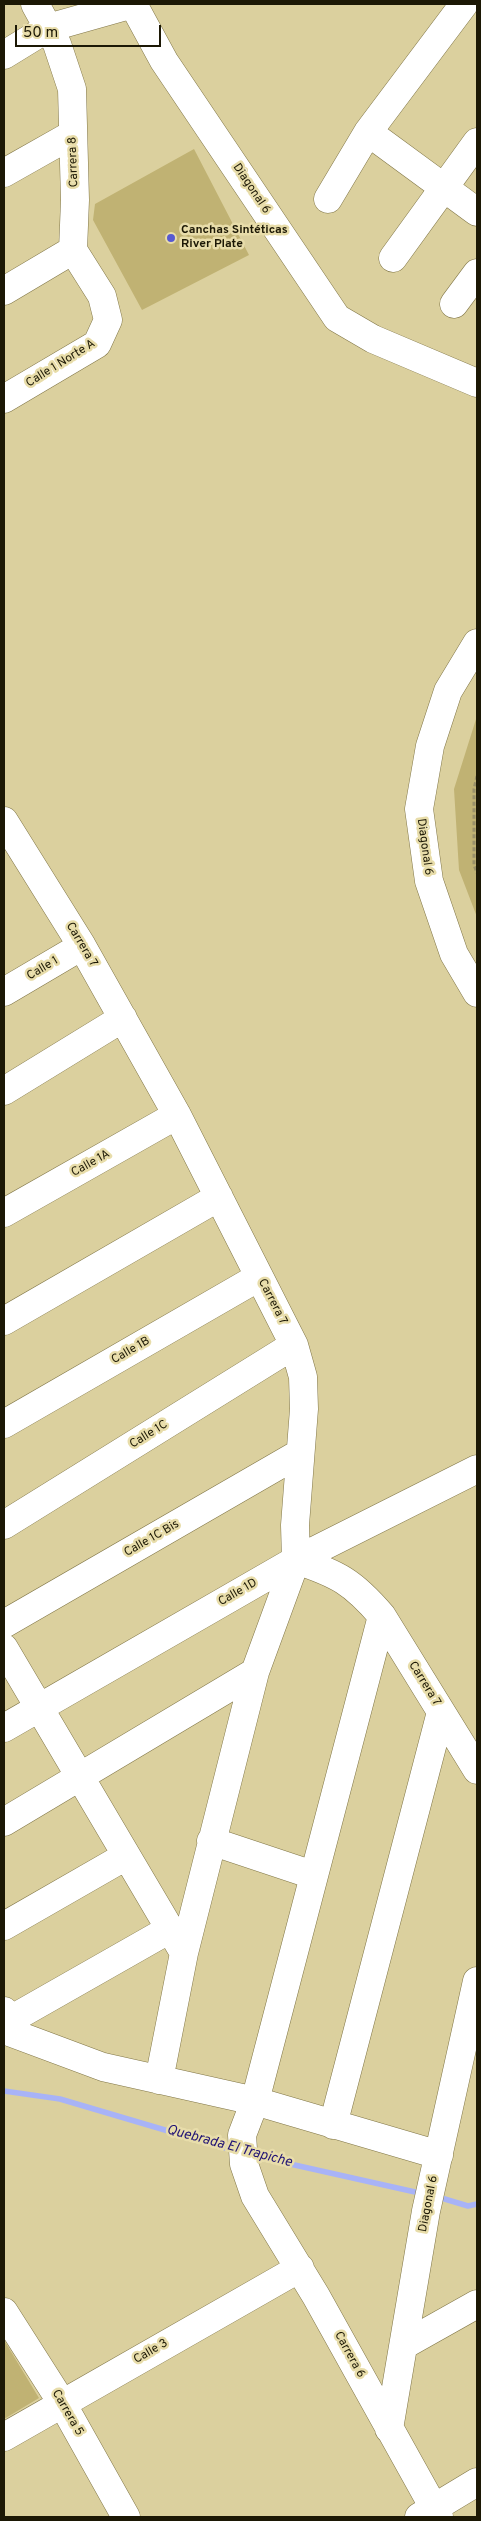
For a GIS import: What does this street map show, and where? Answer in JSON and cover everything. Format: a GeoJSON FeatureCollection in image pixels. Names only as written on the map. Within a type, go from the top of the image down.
{"type":"FeatureCollection","features":[{"type":"Feature","properties":{"kind":"street","name":"Carrera 8"},"geometry":{"type":"LineString","coordinates":[[35,4],[57,44],[72,89],[75,200],[73,250]]}},
{"type":"Feature","properties":{"kind":"street"},"geometry":{"type":"LineString","coordinates":[[4,55],[48,28],[133,4]]}},
{"type":"Feature","properties":{"kind":"street","name":"Diagonal 6"},"geometry":{"type":"LineString","coordinates":[[133,4],[164,61],[337,318],[372,339],[477,382]]}},
{"type":"Feature","properties":{"kind":"street"},"geometry":{"type":"LineString","coordinates":[[328,199],[368,132],[464,4]]}},
{"type":"Feature","properties":{"kind":"street"},"geometry":{"type":"LineString","coordinates":[[368,132],[477,212]]}},
{"type":"Feature","properties":{"kind":"street"},"geometry":{"type":"LineString","coordinates":[[4,173],[73,134]]}},
{"type":"Feature","properties":{"kind":"street"},"geometry":{"type":"LineString","coordinates":[[393,258],[477,142]]}},
{"type":"Feature","properties":{"kind":"street"},"geometry":{"type":"LineString","coordinates":[[4,290],[73,250]]}},
{"type":"Feature","properties":{"kind":"street","name":"Calle 1 Norte A"},"geometry":{"type":"LineString","coordinates":[[4,399],[97,344],[108,320],[102,296],[73,250]]}},
{"type":"Feature","properties":{"kind":"street"},"geometry":{"type":"LineString","coordinates":[[454,304],[477,273]]}},
{"type":"Feature","properties":{"kind":"street","name":"Diagonal 6"},"geometry":{"type":"LineString","coordinates":[[476,647],[448,691],[430,746],[419,809],[429,881],[454,954],[477,993]]}},
{"type":"Feature","properties":{"kind":"street","name":"Carrera 7"},"geometry":{"type":"LineString","coordinates":[[4,821],[82,946],[177,1115],[294,1345],[303,1377],[304,1409],[295,1525],[296,1560],[343,1578],[356,1588],[382,1616],[477,1770]]}},
{"type":"Feature","properties":{"kind":"street","name":"Calle 1"},"geometry":{"type":"LineString","coordinates":[[4,992],[82,946]]}},
{"type":"Feature","properties":{"kind":"street"},"geometry":{"type":"LineString","coordinates":[[4,1091],[123,1018]]}},
{"type":"Feature","properties":{"kind":"street","name":"Calle 1A"},"geometry":{"type":"LineString","coordinates":[[4,1213],[177,1115]]}},
{"type":"Feature","properties":{"kind":"street"},"geometry":{"type":"LineString","coordinates":[[4,1321],[219,1197]]}},
{"type":"Feature","properties":{"kind":"street","name":"Calle 1B"},"geometry":{"type":"LineString","coordinates":[[4,1424],[259,1277]]}},
{"type":"Feature","properties":{"kind":"street","name":"Calle 1C"},"geometry":{"type":"LineString","coordinates":[[4,1525],[294,1345]]}},
{"type":"Feature","properties":{"kind":"street","name":"Calle 1C Bis"},"geometry":{"type":"LineString","coordinates":[[4,1624],[300,1453]]}},
{"type":"Feature","properties":{"kind":"street","name":"Calle 1D"},"geometry":{"type":"LineString","coordinates":[[4,1728],[296,1560],[477,1469]]}},
{"type":"Feature","properties":{"kind":"street"},"geometry":{"type":"LineString","coordinates":[[159,2080],[184,1953],[210,1841],[255,1672],[296,1560]]}},
{"type":"Feature","properties":{"kind":"street"},"geometry":{"type":"LineString","coordinates":[[255,2101],[382,1616]]}},
{"type":"Feature","properties":{"kind":"street"},"geometry":{"type":"LineString","coordinates":[[4,1648],[184,1953]]}},
{"type":"Feature","properties":{"kind":"street"},"geometry":{"type":"LineString","coordinates":[[4,1822],[255,1672]]}},
{"type":"Feature","properties":{"kind":"street"},"geometry":{"type":"LineString","coordinates":[[333,2125],[442,1712]]}},
{"type":"Feature","properties":{"kind":"street"},"geometry":{"type":"LineString","coordinates":[[210,1841],[313,1875]]}},
{"type":"Feature","properties":{"kind":"street"},"geometry":{"type":"LineString","coordinates":[[4,1926],[126,1856]]}},
{"type":"Feature","properties":{"kind":"street"},"geometry":{"type":"LineString","coordinates":[[6,2020],[170,1930]]}},
{"type":"Feature","properties":{"kind":"street","name":"Diagonal 6"},"geometry":{"type":"LineString","coordinates":[[389,2428],[426,2211],[477,1981]]}},
{"type":"Feature","properties":{"kind":"street"},"geometry":{"type":"LineString","coordinates":[[6,2020],[104,2067],[255,2101],[333,2125],[436,2166]]}},
{"type":"Feature","properties":{"kind":"street","name":"Carrera 6"},"geometry":{"type":"LineString","coordinates":[[255,2101],[242,2135],[244,2164],[255,2196],[300,2268],[389,2428],[431,2514]]}},
{"type":"Feature","properties":{"kind":"street","name":"Calle 3"},"geometry":{"type":"LineString","coordinates":[[4,2437],[300,2268]]}},
{"type":"Feature","properties":{"kind":"street"},"geometry":{"type":"LineString","coordinates":[[404,2345],[477,2304]]}},
{"type":"Feature","properties":{"kind":"street","name":"Carrera 5"},"geometry":{"type":"LineString","coordinates":[[4,2312],[62,2403],[126,2517]]}},
{"type":"Feature","properties":{"kind":"street"},"geometry":{"type":"LineString","coordinates":[[431,2514],[477,2482]]}},
{"type":"Feature","properties":{"kind":"path"},"geometry":{"type":"LineString","coordinates":[[477,776],[474,789],[474,865],[477,873]]}},
{"type":"Feature","properties":{"kind":"shaded area","name":"Canchas Sintéticas River Plate"},"geometry":{"type":"Polygon","coordinates":[[[194,149],[249,255],[142,310],[93,220],[95,204],[194,149]]]}},
{"type":"Feature","properties":{"kind":"shaded area"},"geometry":{"type":"Polygon","coordinates":[[[477,716],[477,917],[459,870],[454,789],[477,716]]]}},
{"type":"Feature","properties":{"kind":"shaded area"},"geometry":{"type":"Polygon","coordinates":[[[4,2340],[39,2398],[4,2419],[4,2340]]]}},
{"type":"Feature","properties":{"kind":"waterway","name":"Quebrada El Trapiche"},"geometry":{"type":"LineString","coordinates":[[4,2091],[60,2099],[236,2151]]}},
{"type":"Feature","properties":{"kind":"waterway","name":"Quebrada El Trapiche"},"geometry":{"type":"LineString","coordinates":[[250,2155],[424,2194]]}},
{"type":"Feature","properties":{"kind":"waterway","name":"Quebrada El Trapiche"},"geometry":{"type":"LineString","coordinates":[[438,2197],[468,2206],[477,2204]]}},
{"type":"Feature","properties":{"kind":"place","name":"Canchas Sintéticas River Plate"},"geometry":{"type":"Point","coordinates":[171,238]}}]}
